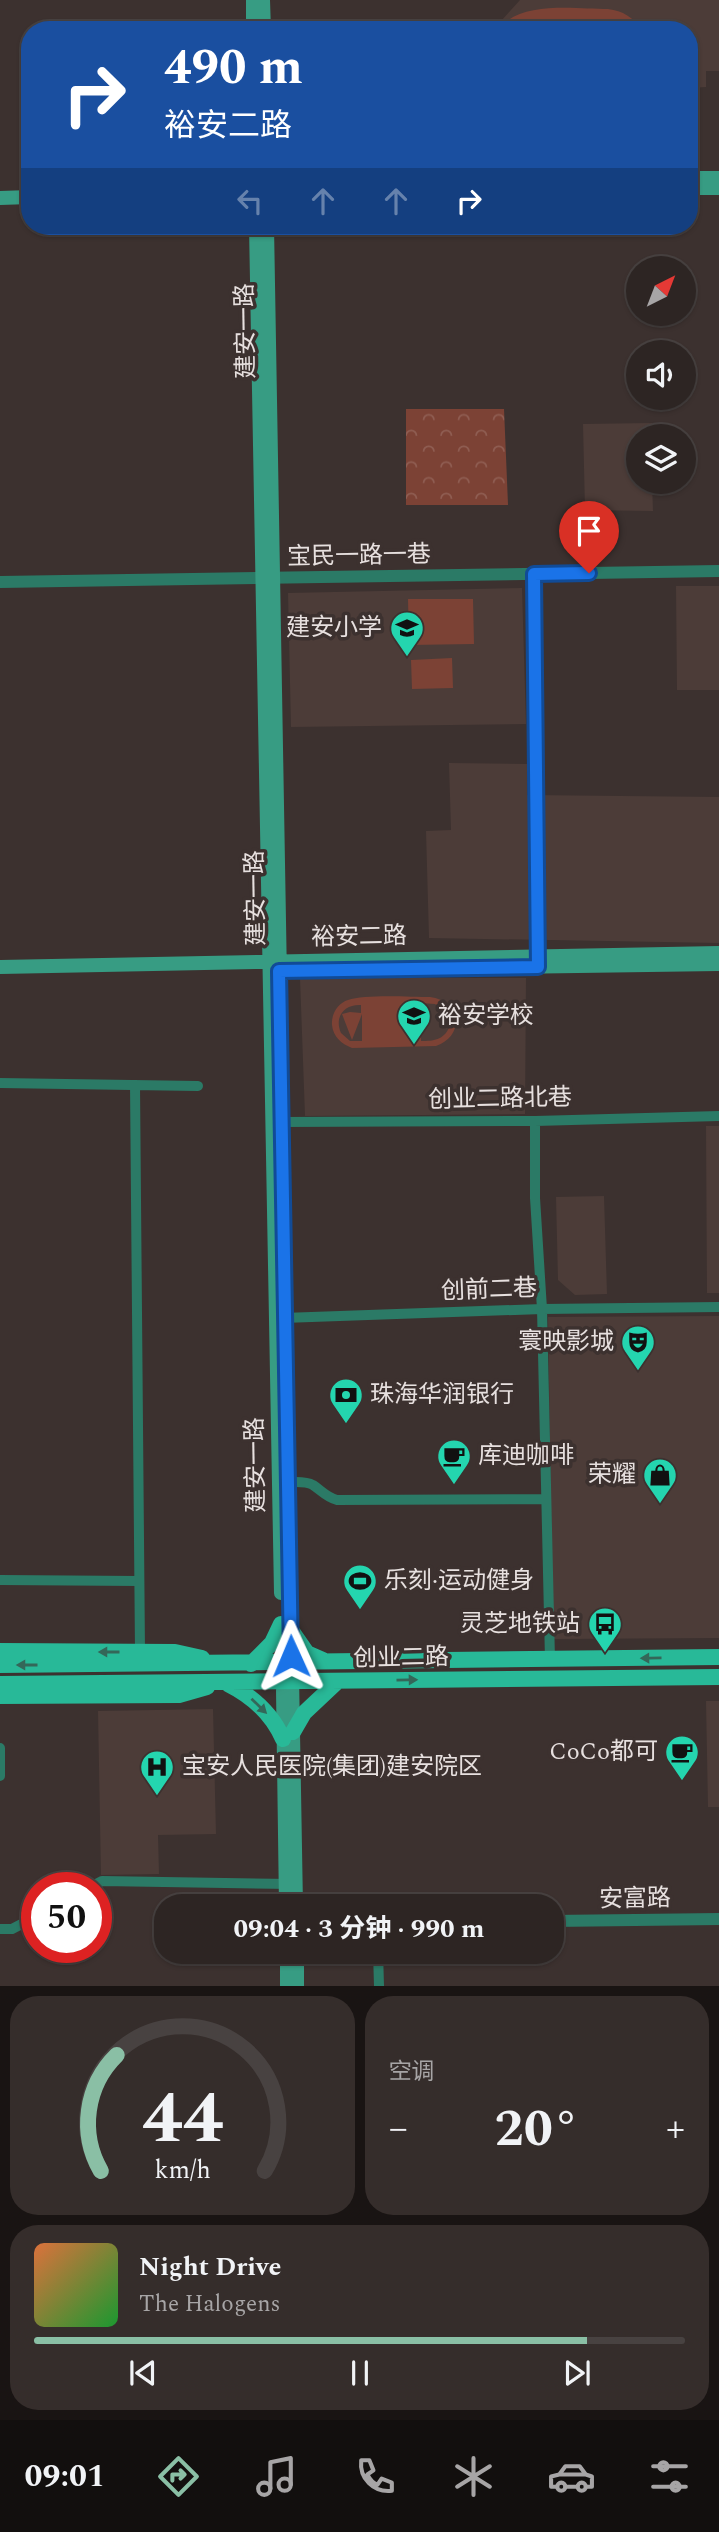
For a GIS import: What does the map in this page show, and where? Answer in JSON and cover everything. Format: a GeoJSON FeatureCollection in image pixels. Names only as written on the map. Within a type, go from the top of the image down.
{"type":"FeatureCollection","features":[{"type":"Feature","properties":{"kind":"main road"},"geometry":{"type":"LineString","coordinates":[[253,0],[253,21]]}},
{"type":"Feature","properties":{"kind":"main road"},"geometry":{"type":"LineString","coordinates":[[263,0],[264,21]]}},
{"type":"Feature","properties":{"kind":"main road"},"geometry":{"type":"LineString","coordinates":[[698,178],[719,178]]}},
{"type":"Feature","properties":{"kind":"main road"},"geometry":{"type":"LineString","coordinates":[[0,189],[21,188]]}},
{"type":"Feature","properties":{"kind":"main road"},"geometry":{"type":"LineString","coordinates":[[698,188],[719,188]]}},
{"type":"Feature","properties":{"kind":"main road"},"geometry":{"type":"LineString","coordinates":[[0,198],[21,197]]}},
{"type":"Feature","properties":{"kind":"main road","name":"建安一路"},"geometry":{"type":"LineString","coordinates":[[262,235],[288,1735],[293,1894]]}},
{"type":"Feature","properties":{"kind":"main road","name":"裕安二路"},"geometry":{"type":"LineString","coordinates":[[538,962],[719,953]]}},
{"type":"Feature","properties":{"kind":"main road","name":"裕安二路"},"geometry":{"type":"LineString","coordinates":[[0,967],[538,962],[719,964]]}},
{"type":"Feature","properties":{"kind":"main road","name":"建安一路"},"geometry":{"type":"LineString","coordinates":[[274,966],[282,1122],[281,1317],[290,1482],[286,1627]]}},
{"type":"Feature","properties":{"kind":"main road","name":"裕安二路"},"geometry":{"type":"LineString","coordinates":[[0,976],[274,966]]}},
{"type":"Feature","properties":{"kind":"main road"},"geometry":{"type":"LineString","coordinates":[[251,1664],[286,1627],[307,1653],[328,1663]]}},
{"type":"Feature","properties":{"kind":"main road"},"geometry":{"type":"LineString","coordinates":[[0,1651],[175,1652],[225,1664]]}},
{"type":"Feature","properties":{"kind":"main road","name":"创业二路"},"geometry":{"type":"LineString","coordinates":[[0,1665],[719,1657]]}},
{"type":"Feature","properties":{"kind":"main road","name":"创业二路"},"geometry":{"type":"LineString","coordinates":[[0,1684],[719,1677]]}},
{"type":"Feature","properties":{"kind":"main road"},"geometry":{"type":"LineString","coordinates":[[0,1696],[179,1695],[225,1682],[246,1693],[288,1735],[304,1713],[338,1681]]}},
{"type":"Feature","properties":{"kind":"main road","name":"建安一路"},"geometry":{"type":"LineString","coordinates":[[289,1894],[291,1884]]}},
{"type":"Feature","properties":{"kind":"main road"},"geometry":{"type":"LineString","coordinates":[[287,1964],[287,1986]]}},
{"type":"Feature","properties":{"kind":"main road"},"geometry":{"type":"LineString","coordinates":[[297,1964],[297,1986]]}},
{"type":"Feature","properties":{"kind":"street","name":"宝民一路一巷"},"geometry":{"type":"LineString","coordinates":[[0,582],[719,571]]}},
{"type":"Feature","properties":{"kind":"street"},"geometry":{"type":"LineString","coordinates":[[534,574],[538,962]]}},
{"type":"Feature","properties":{"kind":"street"},"geometry":{"type":"LineString","coordinates":[[0,1083],[198,1086]]}},
{"type":"Feature","properties":{"kind":"street"},"geometry":{"type":"LineString","coordinates":[[135,1085],[140,1652]]}},
{"type":"Feature","properties":{"kind":"street","name":"创业二路北巷"},"geometry":{"type":"LineString","coordinates":[[282,1122],[535,1121],[719,1116]]}},
{"type":"Feature","properties":{"kind":"street"},"geometry":{"type":"LineString","coordinates":[[535,1121],[535,1198],[542,1310],[550,1660]]}},
{"type":"Feature","properties":{"kind":"street","name":"创前二巷"},"geometry":{"type":"LineString","coordinates":[[281,1317],[719,1307]]}},
{"type":"Feature","properties":{"kind":"street"},"geometry":{"type":"LineString","coordinates":[[290,1482],[306,1482],[327,1497],[337,1500],[545,1499]]}},
{"type":"Feature","properties":{"kind":"street"},"geometry":{"type":"LineString","coordinates":[[0,1580],[139,1581]]}},
{"type":"Feature","properties":{"kind":"street"},"geometry":{"type":"LineString","coordinates":[[0,1748],[0,1776]]}},
{"type":"Feature","properties":{"kind":"street"},"geometry":{"type":"LineString","coordinates":[[112,1881],[291,1884]]}},
{"type":"Feature","properties":{"kind":"street","name":"安富路"},"geometry":{"type":"LineString","coordinates":[[564,1921],[719,1919]]}},
{"type":"Feature","properties":{"kind":"street"},"geometry":{"type":"LineString","coordinates":[[0,1929],[12,1929],[21,1924]]}},
{"type":"Feature","properties":{"kind":"street"},"geometry":{"type":"LineString","coordinates":[[378,1964],[379,1986]]}},
{"type":"Feature","properties":{"kind":"shaded area"},"geometry":{"type":"Polygon","coordinates":[[[520,0],[719,0],[719,71],[706,71],[706,87],[698,88],[698,21],[501,21],[520,0]]]}},
{"type":"Feature","properties":{"kind":"shaded area"},"geometry":{"type":"Polygon","coordinates":[[[652,423],[626,424],[626,494],[652,494],[653,511],[585,510],[583,424],[652,423]]]}},
{"type":"Feature","properties":{"kind":"shaded area"},"geometry":{"type":"Polygon","coordinates":[[[676,586],[719,586],[719,690],[677,690],[676,586]]]}},
{"type":"Feature","properties":{"kind":"shaded area","name":"建安小学"},"geometry":{"type":"Polygon","coordinates":[[[522,588],[526,724],[291,727],[288,593],[522,588]]]}},
{"type":"Feature","properties":{"kind":"shaded area"},"geometry":{"type":"Polygon","coordinates":[[[449,763],[527,764],[527,795],[719,797],[719,943],[429,938],[426,831],[451,830],[449,763]]]}},
{"type":"Feature","properties":{"kind":"shaded area","name":"裕安学校"},"geometry":{"type":"Polygon","coordinates":[[[300,978],[526,978],[525,1114],[305,1116],[300,978]]]}},
{"type":"Feature","properties":{"kind":"shaded area"},"geometry":{"type":"Polygon","coordinates":[[[706,1126],[719,1126],[719,1293],[707,1293],[706,1126]]]}},
{"type":"Feature","properties":{"kind":"shaded area"},"geometry":{"type":"Polygon","coordinates":[[[604,1196],[607,1294],[575,1295],[558,1280],[556,1197],[604,1196]]]}},
{"type":"Feature","properties":{"kind":"shaded area"},"geometry":{"type":"Polygon","coordinates":[[[719,1316],[719,1638],[553,1639],[548,1317],[719,1316]]]}},
{"type":"Feature","properties":{"kind":"shaded area"},"geometry":{"type":"Polygon","coordinates":[[[706,1701],[719,1701],[719,1807],[708,1807],[706,1701]]]}},
{"type":"Feature","properties":{"kind":"shaded area","name":"宝安人民医院(集团)建安院区"},"geometry":{"type":"Polygon","coordinates":[[[213,1709],[216,1834],[158,1835],[159,1874],[112,1875],[112,1872],[101,1872],[98,1711],[213,1709]]]}},
{"type":"Feature","properties":{"kind":"green space"},"geometry":{"type":"Polygon","coordinates":[[[608,9],[627,15],[634,21],[507,21],[533,10],[608,9]]]}},
{"type":"Feature","properties":{"kind":"green space"},"geometry":{"type":"Polygon","coordinates":[[[406,409],[504,409],[508,505],[406,505],[406,409]]]}},
{"type":"Feature","properties":{"kind":"green space"},"geometry":{"type":"Polygon","coordinates":[[[408,599],[473,599],[474,644],[409,645],[408,599]]]}},
{"type":"Feature","properties":{"kind":"green space"},"geometry":{"type":"Polygon","coordinates":[[[452,658],[453,688],[412,689],[411,660],[452,658]]]}},
{"type":"Feature","properties":{"kind":"green space"},"geometry":{"type":"Polygon","coordinates":[[[365,997],[430,997],[449,1005],[456,1019],[452,1035],[436,1046],[352,1048],[334,1033],[334,1013],[344,1001],[365,997]],[[420,1003],[421,1041],[441,1037],[449,1028],[447,1013],[435,1004],[420,1003]],[[361,1005],[345,1009],[340,1017],[341,1033],[350,1041],[362,1041],[362,1014],[352,1040],[342,1014],[361,1013],[361,1005]]]}},
{"type":"Feature","properties":{"kind":"place","name":"建安小学"},"geometry":{"type":"Point","coordinates":[407,658]}},
{"type":"Feature","properties":{"kind":"place","name":"裕安学校"},"geometry":{"type":"Point","coordinates":[414,1046]}},
{"type":"Feature","properties":{"kind":"place","name":"寰映影城"},"geometry":{"type":"Point","coordinates":[638,1372]}},
{"type":"Feature","properties":{"kind":"place","name":"珠海华润银行"},"geometry":{"type":"Point","coordinates":[346,1425]}},
{"type":"Feature","properties":{"kind":"place","name":"库迪咖啡"},"geometry":{"type":"Point","coordinates":[454,1486]}},
{"type":"Feature","properties":{"kind":"place","name":"荣耀"},"geometry":{"type":"Point","coordinates":[660,1505]}},
{"type":"Feature","properties":{"kind":"place","name":"乐刻·运动健身"},"geometry":{"type":"Point","coordinates":[360,1611]}},
{"type":"Feature","properties":{"kind":"place","name":"灵芝地铁站"},"geometry":{"type":"Point","coordinates":[605,1654]}},
{"type":"Feature","properties":{"kind":"place","name":"CoCo都可"},"geometry":{"type":"Point","coordinates":[682,1782]}},
{"type":"Feature","properties":{"kind":"place","name":"宝安人民医院(集团)建安院区"},"geometry":{"type":"Point","coordinates":[157,1797]}},
{"type":"Feature","properties":{"kind":"route"},"geometry":{"type":"LineString","coordinates":[[291,1656],[279,971],[538,967],[534,574],[589,573]]}}]}
